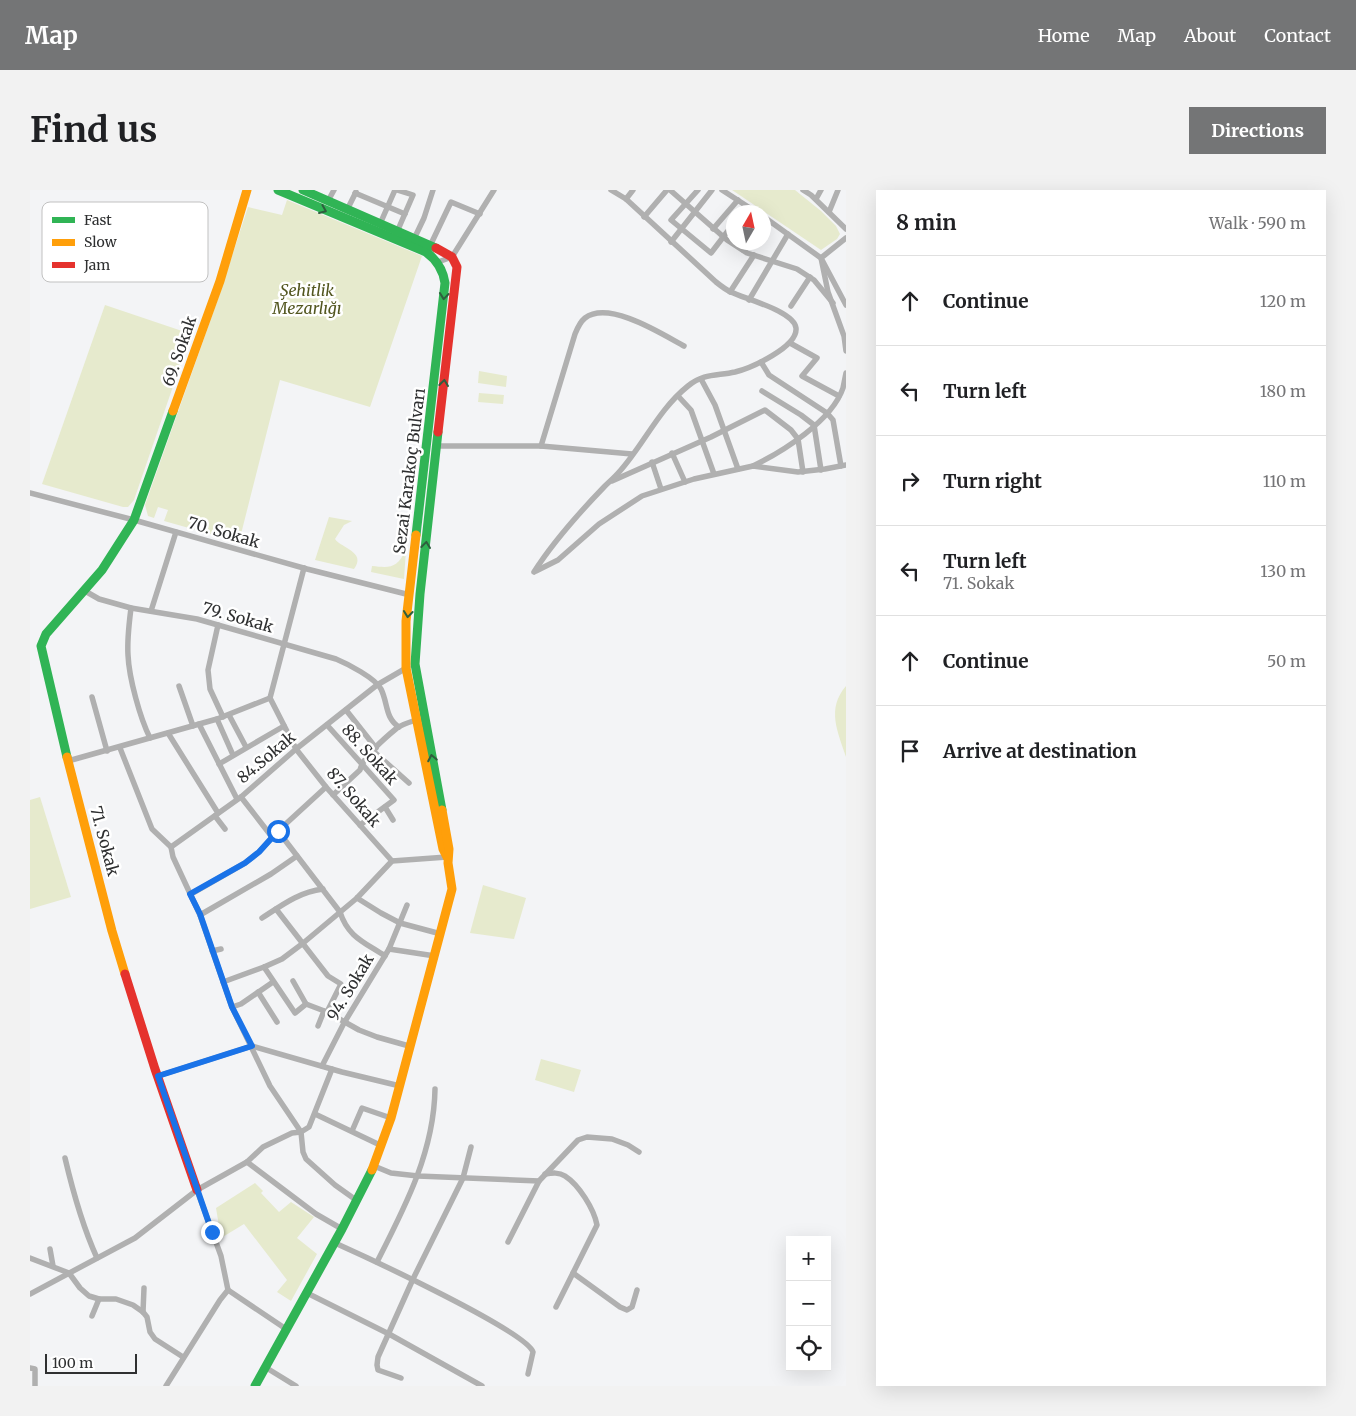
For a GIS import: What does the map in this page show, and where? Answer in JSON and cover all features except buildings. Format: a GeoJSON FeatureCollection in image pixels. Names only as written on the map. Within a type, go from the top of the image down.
{"type":"FeatureCollection","features":[{"type":"Feature","properties":{"kind":"street","name":"69. Sokak"},"geometry":{"type":"LineString","coordinates":[[134,520],[220,281],[247,190]]}},
{"type":"Feature","properties":{"kind":"street"},"geometry":{"type":"LineString","coordinates":[[278,190],[426,252],[438,262],[452,258],[480,214],[492,190]]}},
{"type":"Feature","properties":{"kind":"street"},"geometry":{"type":"LineString","coordinates":[[328,201],[334,190]]}},
{"type":"Feature","properties":{"kind":"street"},"geometry":{"type":"LineString","coordinates":[[380,224],[396,190],[413,195],[397,232]]}},
{"type":"Feature","properties":{"kind":"street"},"geometry":{"type":"LineString","coordinates":[[414,239],[424,218],[433,190]]}},
{"type":"Feature","properties":{"kind":"street"},"geometry":{"type":"LineString","coordinates":[[612,190],[626,199],[716,282],[730,292],[770,307],[790,318],[795,324],[796,330],[790,343],[761,362],[734,372],[712,374],[689,386],[678,396],[656,421],[620,471],[574,521],[534,572],[558,560],[599,524],[642,496],[714,474],[753,466],[798,440],[827,413],[842,390],[846,373]]}},
{"type":"Feature","properties":{"kind":"street"},"geometry":{"type":"LineString","coordinates":[[626,199],[633,190]]}},
{"type":"Feature","properties":{"kind":"street"},"geometry":{"type":"LineString","coordinates":[[644,217],[668,190],[726,239]]}},
{"type":"Feature","properties":{"kind":"street"},"geometry":{"type":"LineString","coordinates":[[698,190],[672,220],[711,253],[726,232]]}},
{"type":"Feature","properties":{"kind":"street"},"geometry":{"type":"LineString","coordinates":[[672,242],[712,190]]}},
{"type":"Feature","properties":{"kind":"street"},"geometry":{"type":"LineString","coordinates":[[722,190],[745,205]]}},
{"type":"Feature","properties":{"kind":"street"},"geometry":{"type":"LineString","coordinates":[[803,190],[816,199],[846,229]]}},
{"type":"Feature","properties":{"kind":"street"},"geometry":{"type":"LineString","coordinates":[[816,199],[821,190]]}},
{"type":"Feature","properties":{"kind":"street"},"geometry":{"type":"LineString","coordinates":[[829,212],[838,190]]}},
{"type":"Feature","properties":{"kind":"street"},"geometry":{"type":"LineString","coordinates":[[254,1386],[335,1243],[374,1166],[382,1146],[400,1086],[409,1046],[452,889],[451,870],[447,857],[449,848],[410,666],[420,594],[457,267],[452,258],[430,246],[307,191]]}},
{"type":"Feature","properties":{"kind":"street"},"geometry":{"type":"LineString","coordinates":[[347,210],[356,192],[405,214]]}},
{"type":"Feature","properties":{"kind":"street"},"geometry":{"type":"LineString","coordinates":[[713,229],[738,200]]}},
{"type":"Feature","properties":{"kind":"street"},"geometry":{"type":"LineString","coordinates":[[430,246],[451,202],[480,214]]}},
{"type":"Feature","properties":{"kind":"street"},"geometry":{"type":"LineString","coordinates":[[771,223],[821,258],[846,305]]}},
{"type":"Feature","properties":{"kind":"street"},"geometry":{"type":"LineString","coordinates":[[749,300],[788,234]]}},
{"type":"Feature","properties":{"kind":"street"},"geometry":{"type":"LineString","coordinates":[[821,258],[846,238]]}},
{"type":"Feature","properties":{"kind":"street"},"geometry":{"type":"LineString","coordinates":[[743,250],[797,269],[814,280],[832,303]]}},
{"type":"Feature","properties":{"kind":"street"},"geometry":{"type":"LineString","coordinates":[[730,292],[754,255]]}},
{"type":"Feature","properties":{"kind":"street"},"geometry":{"type":"LineString","coordinates":[[821,258],[824,276],[844,336],[846,351]]}},
{"type":"Feature","properties":{"kind":"street","name":"Sezai Karakoç Bulvarı"},"geometry":{"type":"LineString","coordinates":[[438,262],[444,272],[445,283],[406,629],[416,720],[443,849],[447,857]]}},
{"type":"Feature","properties":{"kind":"street"},"geometry":{"type":"LineString","coordinates":[[791,306],[810,277]]}},
{"type":"Feature","properties":{"kind":"street"},"geometry":{"type":"LineString","coordinates":[[542,446],[575,334],[585,318],[594,314],[625,317],[642,322],[684,346]]}},
{"type":"Feature","properties":{"kind":"street"},"geometry":{"type":"LineString","coordinates":[[790,343],[817,358],[802,376],[839,396]]}},
{"type":"Feature","properties":{"kind":"street"},"geometry":{"type":"LineString","coordinates":[[753,466],[803,472],[843,465],[833,420],[827,413],[769,375],[761,362]]}},
{"type":"Feature","properties":{"kind":"street"},"geometry":{"type":"LineString","coordinates":[[701,379],[715,405],[738,469]]}},
{"type":"Feature","properties":{"kind":"street"},"geometry":{"type":"LineString","coordinates":[[762,391],[801,415],[814,426],[821,470]]}},
{"type":"Feature","properties":{"kind":"street"},"geometry":{"type":"LineString","coordinates":[[678,396],[691,410],[714,474]]}},
{"type":"Feature","properties":{"kind":"street"},"geometry":{"type":"LineString","coordinates":[[608,483],[724,431],[765,410],[790,430],[798,440],[803,472]]}},
{"type":"Feature","properties":{"kind":"street"},"geometry":{"type":"LineString","coordinates":[[437,446],[542,446],[632,454]]}},
{"type":"Feature","properties":{"kind":"street"},"geometry":{"type":"LineString","coordinates":[[672,453],[685,482]]}},
{"type":"Feature","properties":{"kind":"street"},"geometry":{"type":"LineString","coordinates":[[652,462],[661,490]]}},
{"type":"Feature","properties":{"kind":"street","name":"70. Sokak"},"geometry":{"type":"LineString","coordinates":[[30,493],[410,595]]}},
{"type":"Feature","properties":{"kind":"street","name":"71. Sokak"},"geometry":{"type":"LineString","coordinates":[[134,520],[102,570],[46,634],[41,646],[68,761],[112,931],[158,1076],[197,1190]]}},
{"type":"Feature","properties":{"kind":"street"},"geometry":{"type":"LineString","coordinates":[[151,611],[176,532]]}},
{"type":"Feature","properties":{"kind":"street"},"geometry":{"type":"LineString","coordinates":[[68,761],[120,748],[220,718],[270,698],[304,568]]}},
{"type":"Feature","properties":{"kind":"street","name":"79. Sokak"},"geometry":{"type":"LineString","coordinates":[[85,591],[99,599],[131,608],[197,619],[342,662],[378,684]]}},
{"type":"Feature","properties":{"kind":"street"},"geometry":{"type":"LineString","coordinates":[[131,608],[128,657],[135,692],[150,738]]}},
{"type":"Feature","properties":{"kind":"street"},"geometry":{"type":"LineString","coordinates":[[218,625],[208,670],[210,690],[233,755]]}},
{"type":"Feature","properties":{"kind":"street","name":"84.Sokak"},"geometry":{"type":"LineString","coordinates":[[171,847],[239,798],[296,749],[378,684],[410,666]]}},
{"type":"Feature","properties":{"kind":"street"},"geometry":{"type":"LineString","coordinates":[[378,684],[382,690],[389,718],[399,727]]}},
{"type":"Feature","properties":{"kind":"street"},"geometry":{"type":"LineString","coordinates":[[179,686],[196,725],[239,798],[272,837]]}},
{"type":"Feature","properties":{"kind":"street"},"geometry":{"type":"LineString","coordinates":[[92,697],[107,751]]}},
{"type":"Feature","properties":{"kind":"street","name":"87. Sokak"},"geometry":{"type":"LineString","coordinates":[[270,698],[296,749],[326,787],[392,861]]}},
{"type":"Feature","properties":{"kind":"street"},"geometry":{"type":"LineString","coordinates":[[346,710],[374,749],[409,783]]}},
{"type":"Feature","properties":{"kind":"street"},"geometry":{"type":"LineString","coordinates":[[229,715],[246,747]]}},
{"type":"Feature","properties":{"kind":"street"},"geometry":{"type":"LineString","coordinates":[[333,795],[360,770],[374,749],[399,727],[416,720]]}},
{"type":"Feature","properties":{"kind":"street","name":"88. Sokak"},"geometry":{"type":"LineString","coordinates":[[327,725],[394,800],[385,806]]}},
{"type":"Feature","properties":{"kind":"street"},"geometry":{"type":"LineString","coordinates":[[219,764],[284,726]]}},
{"type":"Feature","properties":{"kind":"street"},"geometry":{"type":"LineString","coordinates":[[168,734],[225,829]]}},
{"type":"Feature","properties":{"kind":"street"},"geometry":{"type":"LineString","coordinates":[[120,748],[152,829],[171,847],[173,857],[200,914],[232,1007],[270,1086],[301,1132],[302,1152],[306,1159],[335,1185],[356,1200]]}},
{"type":"Feature","properties":{"kind":"street"},"geometry":{"type":"LineString","coordinates":[[190,894],[245,863],[259,852],[278,831],[326,787]]}},
{"type":"Feature","properties":{"kind":"street"},"geometry":{"type":"LineString","coordinates":[[360,825],[385,806],[393,820]]}},
{"type":"Feature","properties":{"kind":"street"},"geometry":{"type":"LineString","coordinates":[[278,831],[340,912],[348,930],[385,956]]}},
{"type":"Feature","properties":{"kind":"street"},"geometry":{"type":"LineString","coordinates":[[200,914],[271,874],[297,856]]}},
{"type":"Feature","properties":{"kind":"street"},"geometry":{"type":"LineString","coordinates":[[223,982],[282,959],[357,898],[392,861],[447,857]]}},
{"type":"Feature","properties":{"kind":"street"},"geometry":{"type":"LineString","coordinates":[[262,918],[295,897],[310,891],[323,889]]}},
{"type":"Feature","properties":{"kind":"street"},"geometry":{"type":"LineString","coordinates":[[357,898],[400,923],[441,934]]}},
{"type":"Feature","properties":{"kind":"street","name":"94. Sokak"},"geometry":{"type":"LineString","coordinates":[[322,1066],[344,1023],[389,949],[407,905]]}},
{"type":"Feature","properties":{"kind":"street"},"geometry":{"type":"LineString","coordinates":[[276,909],[328,976],[341,984],[318,1026]]}},
{"type":"Feature","properties":{"kind":"street"},"geometry":{"type":"LineString","coordinates":[[212,951],[221,949]]}},
{"type":"Feature","properties":{"kind":"street"},"geometry":{"type":"LineString","coordinates":[[389,949],[435,956]]}},
{"type":"Feature","properties":{"kind":"street"},"geometry":{"type":"LineString","coordinates":[[264,967],[295,1013],[306,1004]]}},
{"type":"Feature","properties":{"kind":"street"},"geometry":{"type":"LineString","coordinates":[[292,981],[306,1004],[377,1037],[409,1046]]}},
{"type":"Feature","properties":{"kind":"street"},"geometry":{"type":"LineString","coordinates":[[232,1007],[241,1004],[273,982]]}},
{"type":"Feature","properties":{"kind":"street"},"geometry":{"type":"LineString","coordinates":[[258,992],[277,1022]]}},
{"type":"Feature","properties":{"kind":"street"},"geometry":{"type":"LineString","coordinates":[[158,1076],[252,1046],[400,1086]]}},
{"type":"Feature","properties":{"kind":"street"},"geometry":{"type":"LineString","coordinates":[[30,1294],[134,1238],[197,1190],[247,1162],[263,1147],[309,1127],[332,1069]]}},
{"type":"Feature","properties":{"kind":"street"},"geometry":{"type":"LineString","coordinates":[[377,1262],[418,1176],[433,1121],[435,1089]]}},
{"type":"Feature","properties":{"kind":"street"},"geometry":{"type":"LineString","coordinates":[[352,1131],[362,1108],[391,1118]]}},
{"type":"Feature","properties":{"kind":"street"},"geometry":{"type":"LineString","coordinates":[[315,1114],[382,1146]]}},
{"type":"Feature","properties":{"kind":"street"},"geometry":{"type":"LineString","coordinates":[[508,1242],[539,1181],[578,1140],[588,1138],[612,1139],[628,1145],[639,1152]]}},
{"type":"Feature","properties":{"kind":"street"},"geometry":{"type":"LineString","coordinates":[[401,1378],[378,1370],[377,1364],[413,1279],[464,1178],[471,1147]]}},
{"type":"Feature","properties":{"kind":"street"},"geometry":{"type":"LineString","coordinates":[[64,1158],[76,1204],[97,1258]]}},
{"type":"Feature","properties":{"kind":"street"},"geometry":{"type":"LineString","coordinates":[[247,1162],[316,1214],[342,1229]]}},
{"type":"Feature","properties":{"kind":"street"},"geometry":{"type":"LineString","coordinates":[[374,1166],[391,1173],[418,1176],[539,1181]]}},
{"type":"Feature","properties":{"kind":"street"},"geometry":{"type":"LineString","coordinates":[[545,1174],[555,1173],[564,1175],[576,1186],[596,1220],[596,1230],[584,1248],[556,1306]]}},
{"type":"Feature","properties":{"kind":"street"},"geometry":{"type":"LineString","coordinates":[[197,1190],[221,1256],[228,1290],[286,1329]]}},
{"type":"Feature","properties":{"kind":"street"},"geometry":{"type":"LineString","coordinates":[[335,1243],[413,1279],[493,1321],[528,1344],[533,1352],[528,1374]]}},
{"type":"Feature","properties":{"kind":"street"},"geometry":{"type":"LineString","coordinates":[[50,1249],[53,1266]]}},
{"type":"Feature","properties":{"kind":"street"},"geometry":{"type":"LineString","coordinates":[[30,1258],[69,1273],[80,1288],[89,1296],[99,1299],[116,1299],[143,1312],[147,1317],[150,1332],[156,1339],[183,1357]]}},
{"type":"Feature","properties":{"kind":"street"},"geometry":{"type":"LineString","coordinates":[[573,1273],[627,1310],[632,1307],[637,1290]]}},
{"type":"Feature","properties":{"kind":"street"},"geometry":{"type":"LineString","coordinates":[[143,1312],[144,1288]]}},
{"type":"Feature","properties":{"kind":"street"},"geometry":{"type":"LineString","coordinates":[[166,1386],[228,1290]]}},
{"type":"Feature","properties":{"kind":"street"},"geometry":{"type":"LineString","coordinates":[[307,1293],[389,1334],[482,1386]]}},
{"type":"Feature","properties":{"kind":"street"},"geometry":{"type":"LineString","coordinates":[[92,1316],[99,1299]]}},
{"type":"Feature","properties":{"kind":"street"},"geometry":{"type":"LineString","coordinates":[[265,1367],[296,1386]]}},
{"type":"Feature","properties":{"kind":"street"},"geometry":{"type":"LineString","coordinates":[[30,1368],[35,1370],[35,1386]]}},
{"type":"Feature","properties":{"kind":"green space"},"geometry":{"type":"Polygon","coordinates":[[[732,190],[795,190],[821,211],[836,226],[840,234],[837,239],[821,250],[771,216],[771,205],[754,205],[732,190]]]}},
{"type":"Feature","properties":{"kind":"green space","name":"Şehitlik Mezarlığı"},"geometry":{"type":"Polygon","coordinates":[[[287,200],[422,256],[370,407],[280,380],[239,542],[164,521],[168,510],[158,507],[154,518],[148,516],[145,505],[218,299],[248,207],[282,215],[287,200]]]}},
{"type":"Feature","properties":{"kind":"green space"},"geometry":{"type":"Polygon","coordinates":[[[105,305],[191,334],[134,500],[128,507],[42,484],[105,305]]]}},
{"type":"Feature","properties":{"kind":"green space"},"geometry":{"type":"Polygon","coordinates":[[[479,371],[507,376],[506,387],[478,383],[479,371]]]}},
{"type":"Feature","properties":{"kind":"green space"},"geometry":{"type":"Polygon","coordinates":[[[479,393],[504,395],[503,404],[478,402],[479,393]]]}},
{"type":"Feature","properties":{"kind":"green space"},"geometry":{"type":"Polygon","coordinates":[[[329,517],[352,521],[344,525],[335,539],[355,554],[357,563],[354,569],[315,560],[329,517]]]}},
{"type":"Feature","properties":{"kind":"green space"},"geometry":{"type":"Polygon","coordinates":[[[406,550],[404,579],[371,572],[372,566],[393,566],[400,560],[406,550]]]}},
{"type":"Feature","properties":{"kind":"green space"},"geometry":{"type":"Polygon","coordinates":[[[846,686],[846,757],[837,730],[835,712],[836,703],[846,686]]]}},
{"type":"Feature","properties":{"kind":"green space"},"geometry":{"type":"Polygon","coordinates":[[[40,797],[71,897],[30,909],[30,800],[40,797]]]}},
{"type":"Feature","properties":{"kind":"green space"},"geometry":{"type":"Polygon","coordinates":[[[483,885],[526,898],[514,939],[470,933],[483,885]]]}},
{"type":"Feature","properties":{"kind":"green space"},"geometry":{"type":"Polygon","coordinates":[[[541,1059],[581,1070],[574,1092],[535,1080],[541,1059]]]}},
{"type":"Feature","properties":{"kind":"green space"},"geometry":{"type":"Polygon","coordinates":[[[255,1183],[263,1191],[261,1193],[279,1212],[291,1202],[314,1217],[297,1238],[317,1254],[291,1301],[277,1292],[287,1280],[244,1224],[221,1238],[216,1208],[255,1183]]]}},
{"type":"Feature","properties":{"kind":"traffic: fast"},"geometry":{"type":"LineString","coordinates":[[278,190],[426,252],[433,258],[443,273],[445,283],[416,535]]}},
{"type":"Feature","properties":{"kind":"traffic: fast"},"geometry":{"type":"LineString","coordinates":[[303,190],[436,248]]}},
{"type":"Feature","properties":{"kind":"traffic: fast"},"geometry":{"type":"LineString","coordinates":[[67,757],[41,646],[46,634],[102,570],[134,520],[173,411]]}},
{"type":"Feature","properties":{"kind":"traffic: fast"},"geometry":{"type":"LineString","coordinates":[[438,432],[420,594],[415,664],[442,810]]}},
{"type":"Feature","properties":{"kind":"traffic: fast"},"geometry":{"type":"LineString","coordinates":[[255,1386],[342,1229],[372,1170]]}},
{"type":"Feature","properties":{"kind":"traffic: slow"},"geometry":{"type":"LineString","coordinates":[[173,411],[220,281],[247,190]]}},
{"type":"Feature","properties":{"kind":"traffic: slow"},"geometry":{"type":"LineString","coordinates":[[416,535],[406,621],[406,668],[443,849],[447,857]]}},
{"type":"Feature","properties":{"kind":"traffic: slow"},"geometry":{"type":"LineString","coordinates":[[67,757],[125,974]]}},
{"type":"Feature","properties":{"kind":"traffic: slow"},"geometry":{"type":"LineString","coordinates":[[372,1170],[391,1118],[452,889],[448,863],[449,849],[442,810]]}},
{"type":"Feature","properties":{"kind":"traffic: jam"},"geometry":{"type":"LineString","coordinates":[[436,248],[452,257],[457,267],[438,432]]}},
{"type":"Feature","properties":{"kind":"traffic: jam"},"geometry":{"type":"LineString","coordinates":[[125,974],[155,1069],[197,1190]]}},
{"type":"Feature","properties":{"kind":"route"},"geometry":{"type":"LineString","coordinates":[[212,1232],[158,1076],[252,1046],[232,1007],[200,914],[190,894],[245,863],[259,852],[278,831]]}}]}
